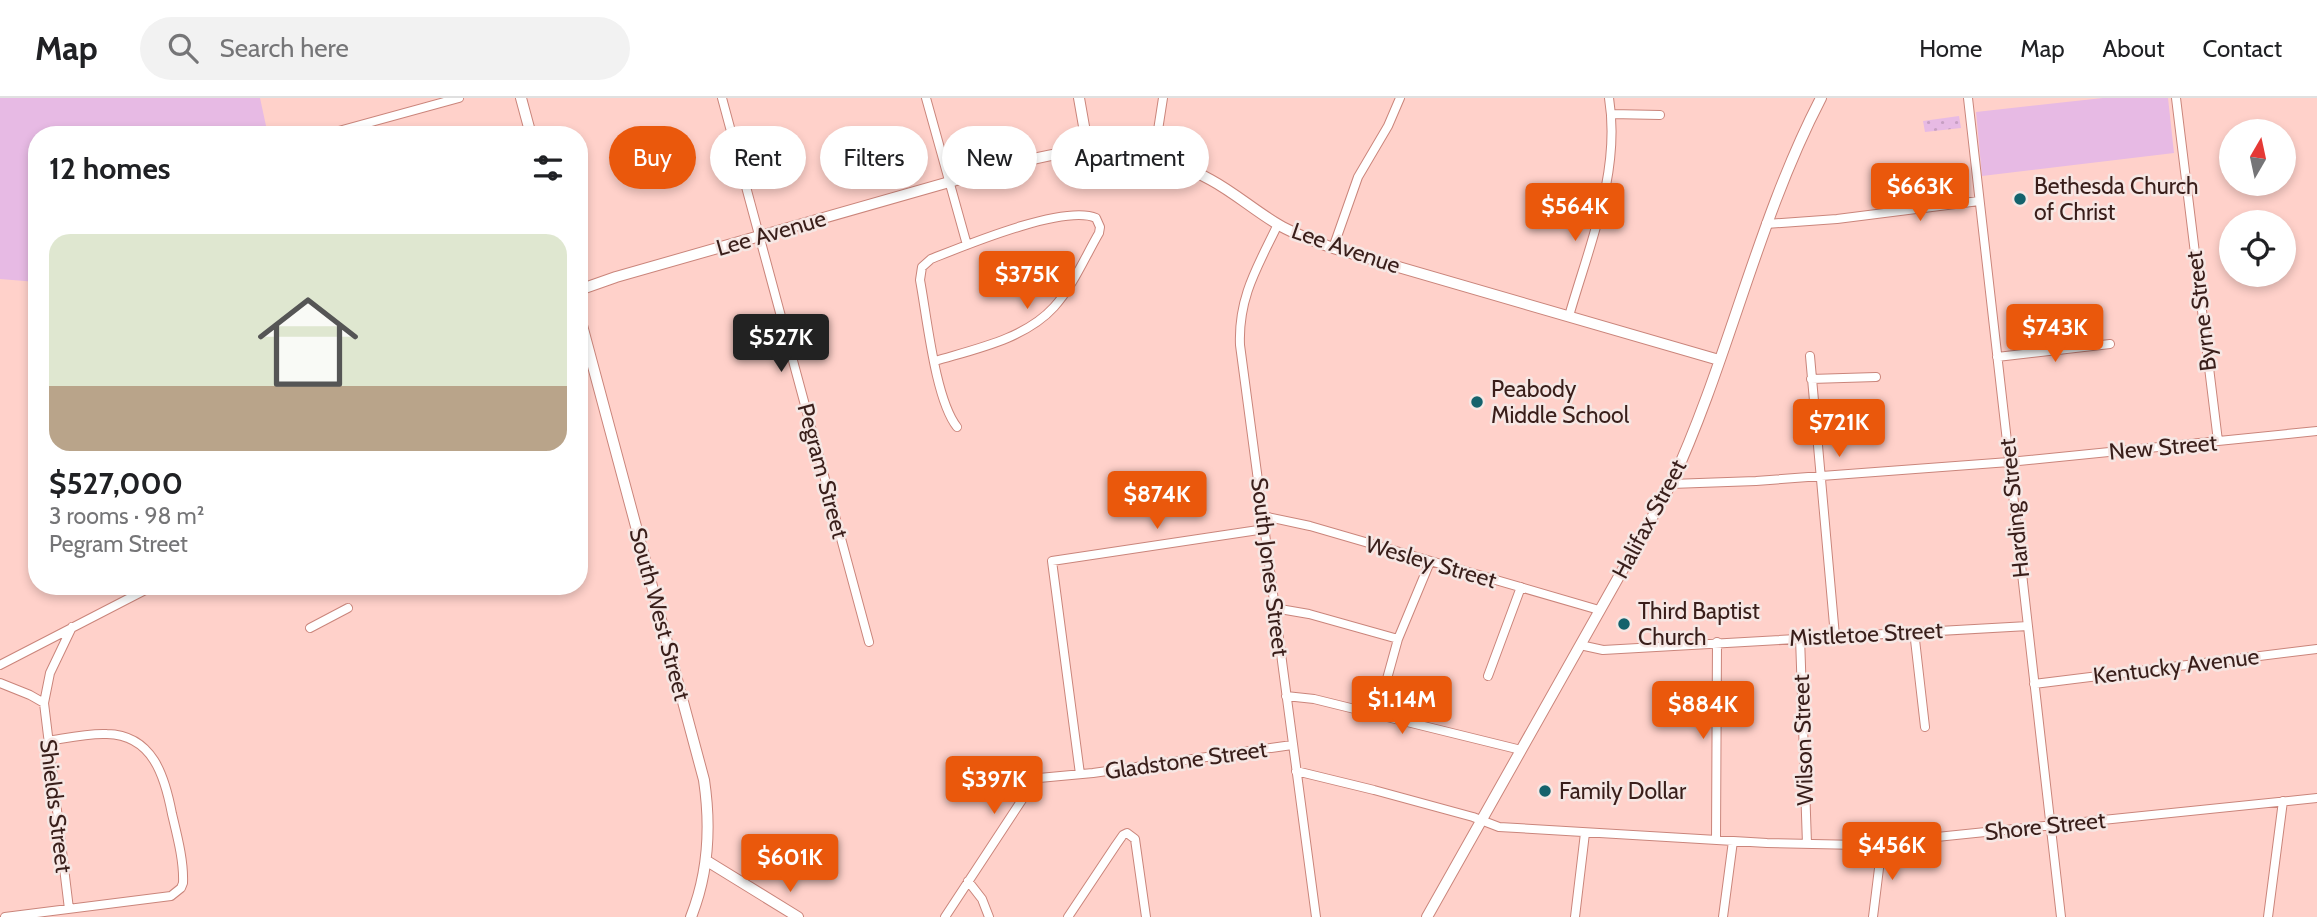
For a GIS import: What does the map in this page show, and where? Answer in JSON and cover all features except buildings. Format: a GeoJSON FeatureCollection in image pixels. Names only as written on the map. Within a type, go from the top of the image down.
{"type":"FeatureCollection","features":[{"type":"Feature","properties":{"kind":"street"},"geometry":{"type":"LineString","coordinates":[[357,126],[459,98]]}},
{"type":"Feature","properties":{"kind":"street"},"geometry":{"type":"LineString","coordinates":[[522,98],[529,126]]}},
{"type":"Feature","properties":{"kind":"street","name":"Pegram Street"},"geometry":{"type":"LineString","coordinates":[[722,98],[869,642]]}},
{"type":"Feature","properties":{"kind":"street"},"geometry":{"type":"LineString","coordinates":[[926,98],[942,154]]}},
{"type":"Feature","properties":{"kind":"street"},"geometry":{"type":"LineString","coordinates":[[1079,98],[1083,126]]}},
{"type":"Feature","properties":{"kind":"street"},"geometry":{"type":"LineString","coordinates":[[1159,126],[1163,98]]}},
{"type":"Feature","properties":{"kind":"street"},"geometry":{"type":"LineString","coordinates":[[1333,248],[1359,177],[1388,126],[1400,98]]}},
{"type":"Feature","properties":{"kind":"street"},"geometry":{"type":"LineString","coordinates":[[1569,316],[1608,177],[1612,136],[1609,98]]}},
{"type":"Feature","properties":{"kind":"street","name":"Halifax Street"},"geometry":{"type":"LineString","coordinates":[[1427,917],[1671,484],[1691,438],[1766,224],[1794,152],[1821,98]]}},
{"type":"Feature","properties":{"kind":"street","name":"Harding Street"},"geometry":{"type":"LineString","coordinates":[[1968,98],[2061,917]]}},
{"type":"Feature","properties":{"kind":"street","name":"Byrne Street"},"geometry":{"type":"LineString","coordinates":[[2176,98],[2218,442]]}},
{"type":"Feature","properties":{"kind":"street"},"geometry":{"type":"LineString","coordinates":[[1611,114],[1660,115]]}},
{"type":"Feature","properties":{"kind":"street","name":"Lee Avenue"},"geometry":{"type":"LineString","coordinates":[[1209,179],[1278,224],[1333,248],[1719,360]]}},
{"type":"Feature","properties":{"kind":"street","name":"Lee Avenue"},"geometry":{"type":"LineString","coordinates":[[588,287],[942,184]]}},
{"type":"Feature","properties":{"kind":"street"},"geometry":{"type":"LineString","coordinates":[[952,189],[967,245]]}},
{"type":"Feature","properties":{"kind":"street"},"geometry":{"type":"LineString","coordinates":[[1766,224],[1979,201]]}},
{"type":"Feature","properties":{"kind":"street"},"geometry":{"type":"LineString","coordinates":[[935,361],[1010,336],[1032,325],[1053,308],[1099,233],[1100,227],[1096,218],[1082,215],[1041,221],[931,258],[922,267],[920,273],[935,361],[943,399],[946,410],[957,427]]}},
{"type":"Feature","properties":{"kind":"street","name":"South Jones Street"},"geometry":{"type":"LineString","coordinates":[[1278,224],[1248,285],[1240,331],[1316,917]]}},
{"type":"Feature","properties":{"kind":"street"},"geometry":{"type":"LineString","coordinates":[[1997,357],[2110,344]]}},
{"type":"Feature","properties":{"kind":"street","name":"South West Street"},"geometry":{"type":"LineString","coordinates":[[588,348],[704,780],[709,823],[707,861],[691,917]]}},
{"type":"Feature","properties":{"kind":"street"},"geometry":{"type":"LineString","coordinates":[[1810,356],[1835,636]]}},
{"type":"Feature","properties":{"kind":"street"},"geometry":{"type":"LineString","coordinates":[[1811,379],[1876,377]]}},
{"type":"Feature","properties":{"kind":"street","name":"New Street"},"geometry":{"type":"LineString","coordinates":[[1671,484],[1756,481],[2009,462],[2317,431]]}},
{"type":"Feature","properties":{"kind":"street","name":"Wesley Street"},"geometry":{"type":"LineString","coordinates":[[1263,516],[1310,526],[1599,611]]}},
{"type":"Feature","properties":{"kind":"street"},"geometry":{"type":"LineString","coordinates":[[1080,774],[1052,561],[1265,529]]}},
{"type":"Feature","properties":{"kind":"street"},"geometry":{"type":"LineString","coordinates":[[1377,715],[1398,639],[1430,562]]}},
{"type":"Feature","properties":{"kind":"street"},"geometry":{"type":"LineString","coordinates":[[1488,676],[1521,587]]}},
{"type":"Feature","properties":{"kind":"street"},"geometry":{"type":"LineString","coordinates":[[0,666],[135,595]]}},
{"type":"Feature","properties":{"kind":"street"},"geometry":{"type":"LineString","coordinates":[[310,628],[348,608]]}},
{"type":"Feature","properties":{"kind":"street"},"geometry":{"type":"LineString","coordinates":[[1274,608],[1398,639]]}},
{"type":"Feature","properties":{"kind":"street","name":"Mistletoe Street"},"geometry":{"type":"LineString","coordinates":[[1580,645],[1604,649],[2028,626]]}},
{"type":"Feature","properties":{"kind":"street","name":"Shields Street"},"geometry":{"type":"LineString","coordinates":[[69,909],[44,703],[50,673],[72,627]]}},
{"type":"Feature","properties":{"kind":"street"},"geometry":{"type":"LineString","coordinates":[[1914,631],[1925,727]]}},
{"type":"Feature","properties":{"kind":"street","name":"Wilson Street"},"geometry":{"type":"LineString","coordinates":[[1800,637],[1807,844]]}},
{"type":"Feature","properties":{"kind":"street"},"geometry":{"type":"LineString","coordinates":[[1716,840],[1717,642]]}},
{"type":"Feature","properties":{"kind":"street","name":"Kentucky Avenue"},"geometry":{"type":"LineString","coordinates":[[2034,684],[2317,649]]}},
{"type":"Feature","properties":{"kind":"street"},"geometry":{"type":"LineString","coordinates":[[0,683],[14,687],[44,703]]}},
{"type":"Feature","properties":{"kind":"street"},"geometry":{"type":"LineString","coordinates":[[1286,696],[1314,699],[1521,750]]}},
{"type":"Feature","properties":{"kind":"street"},"geometry":{"type":"LineString","coordinates":[[5,917],[171,895],[177,893],[183,883],[166,781],[156,762],[138,744],[119,736],[97,734],[48,741]]}},
{"type":"Feature","properties":{"kind":"street","name":"Gladstone Street"},"geometry":{"type":"LineString","coordinates":[[945,917],[1034,780],[1292,745]]}},
{"type":"Feature","properties":{"kind":"street","name":"Shore Street"},"geometry":{"type":"LineString","coordinates":[[1296,771],[1387,793],[1499,827],[1807,844],[1882,844],[2317,798]]}},
{"type":"Feature","properties":{"kind":"street"},"geometry":{"type":"LineString","coordinates":[[2268,917],[2283,801]]}},
{"type":"Feature","properties":{"kind":"street"},"geometry":{"type":"LineString","coordinates":[[1068,917],[1123,835],[1128,833],[1134,837],[1146,917]]}},
{"type":"Feature","properties":{"kind":"street"},"geometry":{"type":"LineString","coordinates":[[1575,917],[1585,833]]}},
{"type":"Feature","properties":{"kind":"street"},"geometry":{"type":"LineString","coordinates":[[1723,917],[1733,841]]}},
{"type":"Feature","properties":{"kind":"street"},"geometry":{"type":"LineString","coordinates":[[1873,917],[1882,844]]}},
{"type":"Feature","properties":{"kind":"street"},"geometry":{"type":"LineString","coordinates":[[707,861],[798,917]]}},
{"type":"Feature","properties":{"kind":"street"},"geometry":{"type":"LineString","coordinates":[[968,881],[982,899],[989,917]]}},
{"type":"Feature","properties":{"kind":"shaded area"},"geometry":{"type":"Polygon","coordinates":[[[0,98],[260,98],[266,126],[28,126],[28,281],[0,279],[0,98]]]}},
{"type":"Feature","properties":{"kind":"shaded area"},"geometry":{"type":"Polygon","coordinates":[[[2103,98],[2168,98],[2174,153],[1982,176],[1976,112],[2103,98]]]}},
{"type":"Feature","properties":{"kind":"shaded area"},"geometry":{"type":"Polygon","coordinates":[[[1959,116],[1961,128],[1925,132],[1923,121],[1959,116]]]}},
{"type":"Feature","properties":{"kind":"place","name":"Bethesda Church of Christ"},"geometry":{"type":"Point","coordinates":[2020,199]}},
{"type":"Feature","properties":{"kind":"place","name":"Peabody Middle School"},"geometry":{"type":"Point","coordinates":[1477,402]}},
{"type":"Feature","properties":{"kind":"place","name":"Third Baptist Church"},"geometry":{"type":"Point","coordinates":[1624,624]}},
{"type":"Feature","properties":{"kind":"place","name":"Family Dollar"},"geometry":{"type":"Point","coordinates":[1545,791]}}]}
